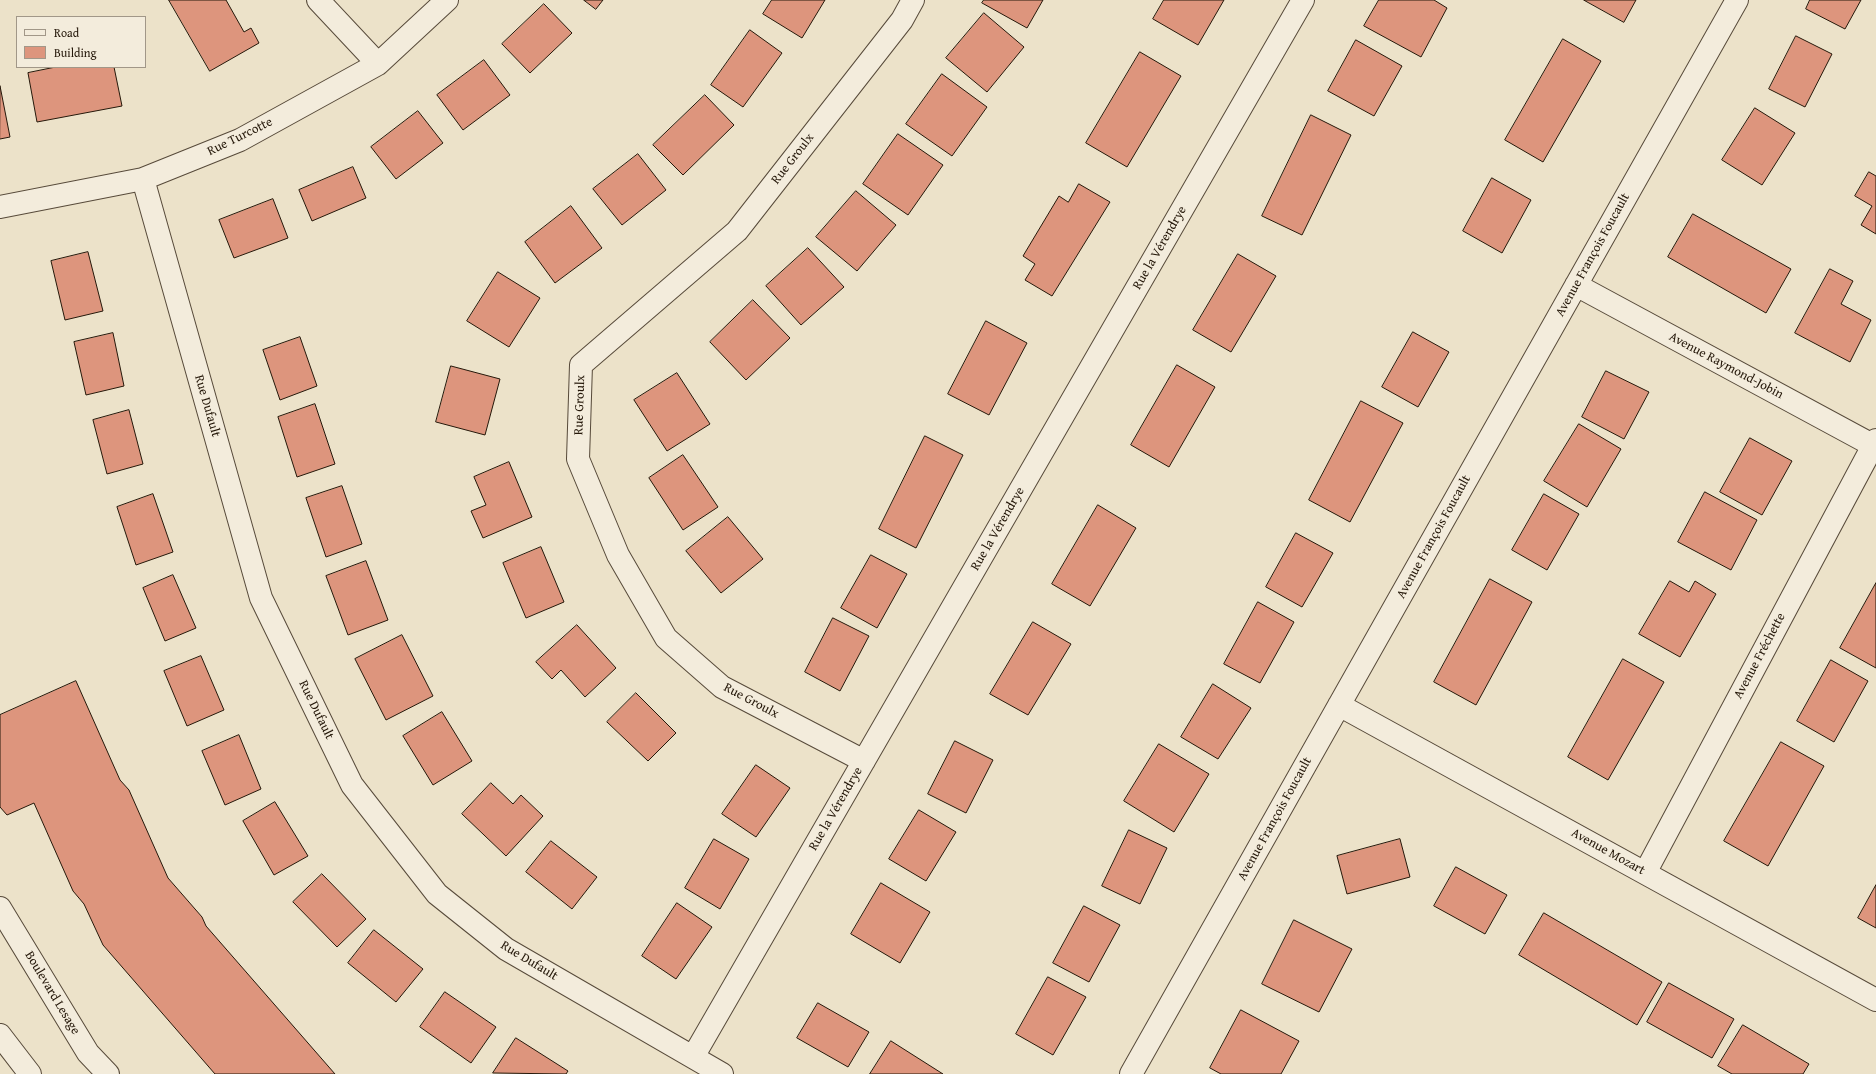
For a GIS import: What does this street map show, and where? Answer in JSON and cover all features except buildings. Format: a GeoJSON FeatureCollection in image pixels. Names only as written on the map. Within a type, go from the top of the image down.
{"type":"FeatureCollection","features":[{"type":"Feature","properties":{"kind":"street"},"geometry":{"type":"LineString","coordinates":[[318,0],[378,64]]}},
{"type":"Feature","properties":{"kind":"street","name":"Rue Turcotte"},"geometry":{"type":"LineString","coordinates":[[0,207],[143,179],[240,140],[378,64],[447,0]]}},
{"type":"Feature","properties":{"kind":"street","name":"Rue Groulx"},"geometry":{"type":"LineString","coordinates":[[864,761],[722,687],[666,638],[618,556],[578,459],[582,365],[737,231],[902,20],[913,0]]}},
{"type":"Feature","properties":{"kind":"street","name":"Rue la Vérendrye"},"geometry":{"type":"LineString","coordinates":[[693,1057],[1303,0]]}},
{"type":"Feature","properties":{"kind":"street","name":"Avenue François Foucault"},"geometry":{"type":"LineString","coordinates":[[1131,1074],[1737,0]]}},
{"type":"Feature","properties":{"kind":"street","name":"Rue Dufault"},"geometry":{"type":"LineString","coordinates":[[143,179],[261,598],[352,785],[438,894],[506,949],[722,1074]]}},
{"type":"Feature","properties":{"kind":"street","name":"Avenue Raymond-Jobin"},"geometry":{"type":"LineString","coordinates":[[1576,285],[1875,444]]}},
{"type":"Feature","properties":{"kind":"street","name":"Avenue Fréchette"},"geometry":{"type":"LineString","coordinates":[[1645,873],[1875,444]]}},
{"type":"Feature","properties":{"kind":"street","name":"Avenue Mozart"},"geometry":{"type":"LineString","coordinates":[[1340,705],[1876,1000]]}},
{"type":"Feature","properties":{"kind":"street","name":"Boulevard Lesage"},"geometry":{"type":"LineString","coordinates":[[0,908],[88,1053],[108,1074]]}},
{"type":"Feature","properties":{"kind":"street"},"geometry":{"type":"LineString","coordinates":[[0,1035],[30,1074]]}}]}
